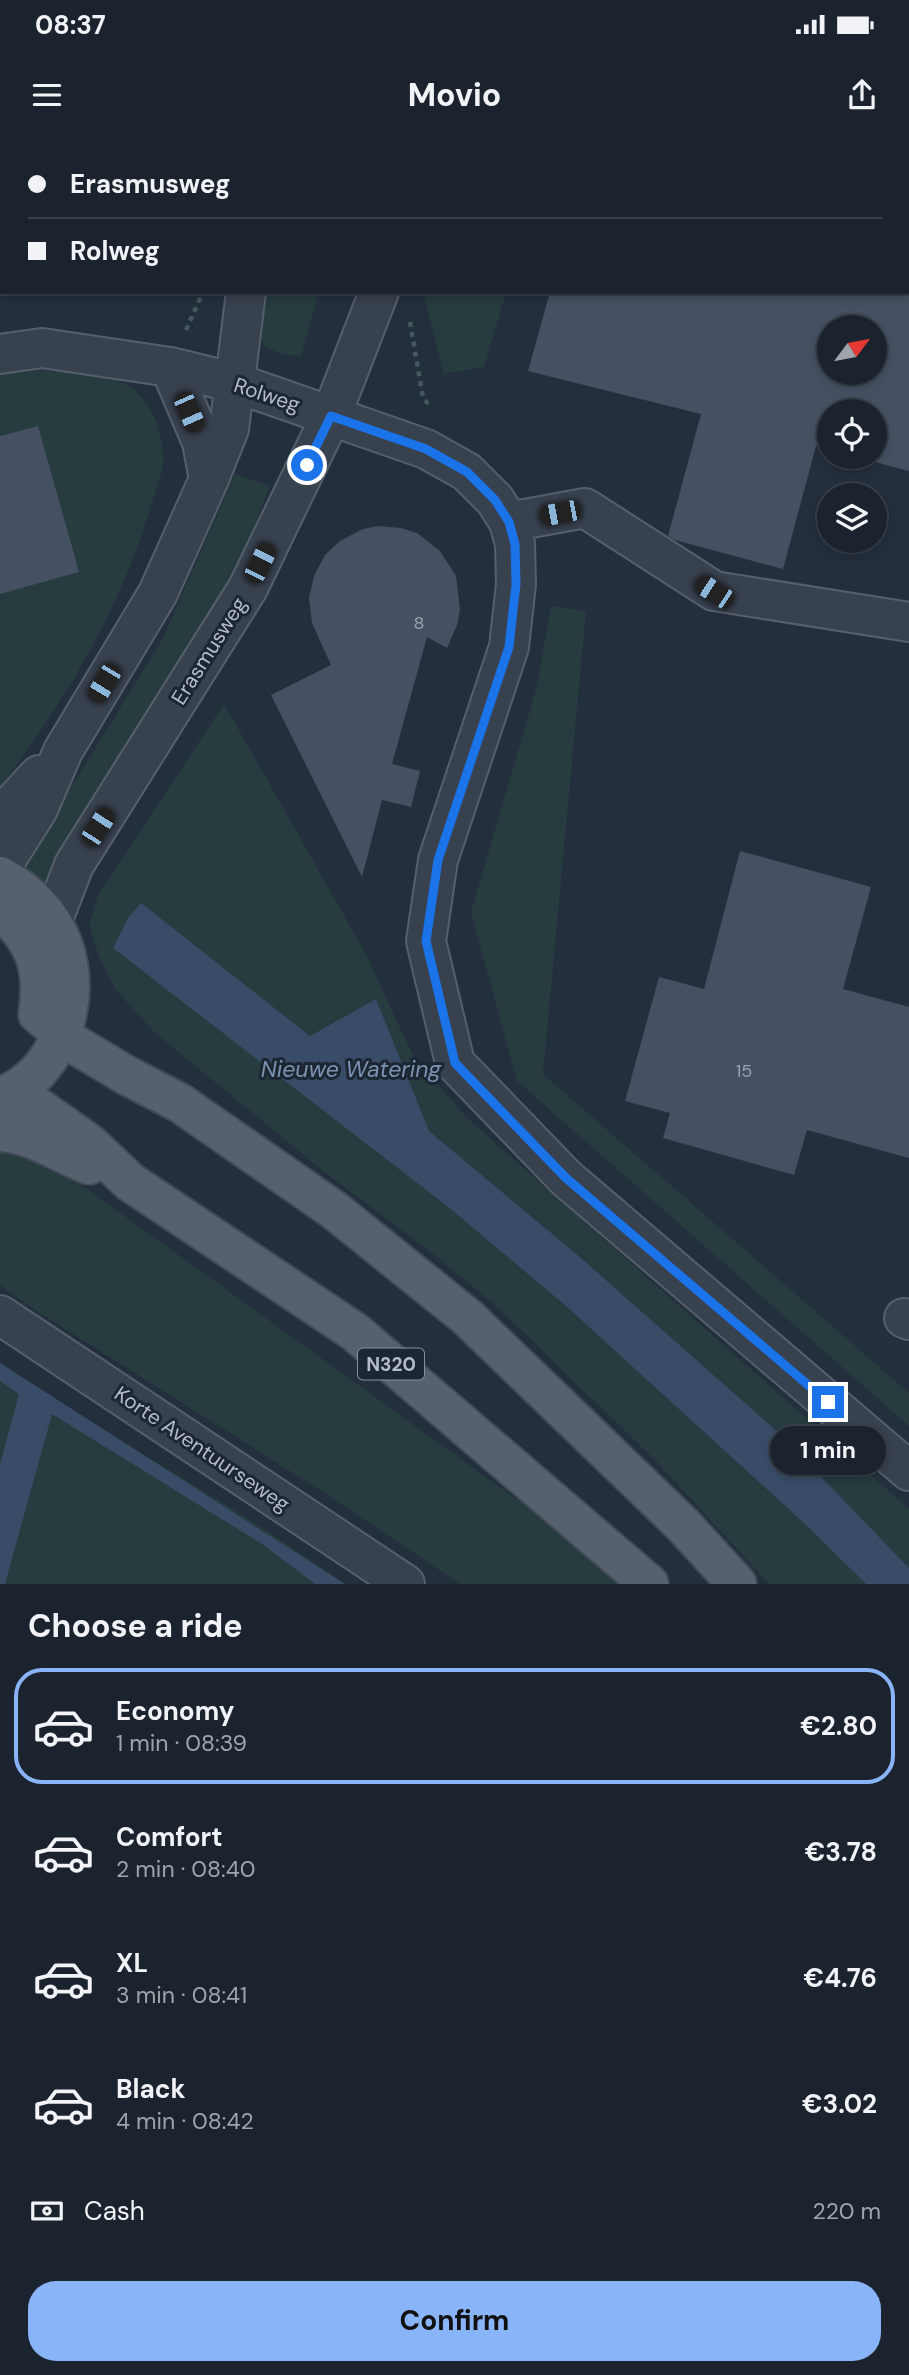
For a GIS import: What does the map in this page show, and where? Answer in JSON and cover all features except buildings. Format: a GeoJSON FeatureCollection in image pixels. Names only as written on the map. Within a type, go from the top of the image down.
{"type":"FeatureCollection","features":[{"type":"Feature","properties":{"kind":"main road","name":"N320"},"geometry":{"type":"LineString","coordinates":[[0,876],[19,886],[37,902],[52,922],[62,942],[70,985],[65,1020],[49,1059],[30,1080],[3,1096]]}},
{"type":"Feature","properties":{"kind":"main road"},"geometry":{"type":"LineString","coordinates":[[0,910],[16,924],[30,943],[39,966],[42,990],[38,1014],[65,1020],[81,1020],[134,1059],[180,1104],[334,1210],[467,1317],[683,1525],[737,1584]]}},
{"type":"Feature","properties":{"kind":"main road","name":"N320"},"geometry":{"type":"LineString","coordinates":[[3,1096],[40,1108],[90,1144],[130,1182],[355,1332],[649,1584]]}},
{"type":"Feature","properties":{"kind":"main road","name":"N320"},"geometry":{"type":"LineString","coordinates":[[0,1132],[17,1133],[47,1144],[82,1163],[130,1182]]}},
{"type":"Feature","properties":{"kind":"street"},"geometry":{"type":"LineString","coordinates":[[0,869],[38,809],[63,751],[158,593],[209,479],[229,429],[246,294]]}},
{"type":"Feature","properties":{"kind":"street","name":"Erasmusweg"},"geometry":{"type":"LineString","coordinates":[[52,922],[74,865],[248,588],[331,416],[393,303]]}},
{"type":"Feature","properties":{"kind":"street","name":"Rolweg"},"geometry":{"type":"LineString","coordinates":[[0,354],[42,348],[170,367],[236,383],[426,449],[467,472],[495,500],[509,522],[515,544],[516,584],[509,647],[438,860],[426,941],[455,1063],[566,1178],[909,1471]]}},
{"type":"Feature","properties":{"kind":"street"},"geometry":{"type":"LineString","coordinates":[[170,367],[202,442],[209,479]]}},
{"type":"Feature","properties":{"kind":"street"},"geometry":{"type":"LineString","coordinates":[[509,522],[585,508],[714,592],[909,622]]}},
{"type":"Feature","properties":{"kind":"street"},"geometry":{"type":"LineString","coordinates":[[0,817],[18,795],[63,751]]}},
{"type":"Feature","properties":{"kind":"street","name":"Korte Aventuurseweg"},"geometry":{"type":"LineString","coordinates":[[0,1315],[405,1584]]}},
{"type":"Feature","properties":{"kind":"path"},"geometry":{"type":"LineString","coordinates":[[393,303],[410,321],[423,398],[433,409]]}},
{"type":"Feature","properties":{"kind":"green space"},"geometry":{"type":"Polygon","coordinates":[[[257,294],[318,294],[301,356],[274,351],[266,346],[256,330],[257,294]]]}},
{"type":"Feature","properties":{"kind":"green space"},"geometry":{"type":"Polygon","coordinates":[[[424,294],[505,294],[484,367],[444,374],[424,294]]]}},
{"type":"Feature","properties":{"kind":"green space"},"geometry":{"type":"Polygon","coordinates":[[[38,370],[103,377],[135,391],[148,406],[157,424],[163,463],[138,546],[106,619],[68,689],[0,787],[0,373],[38,370]]]}},
{"type":"Feature","properties":{"kind":"green space"},"geometry":{"type":"Polygon","coordinates":[[[235,474],[270,486],[234,579],[45,889],[23,866],[162,640],[235,474]]]}},
{"type":"Feature","properties":{"kind":"green space"},"geometry":{"type":"Polygon","coordinates":[[[551,606],[586,611],[543,1074],[909,1393],[909,1426],[517,1081],[471,912],[537,686],[551,606]]]}},
{"type":"Feature","properties":{"kind":"green space"},"geometry":{"type":"Polygon","coordinates":[[[224,704],[366,954],[412,1054],[466,1117],[909,1509],[909,1568],[779,1433],[580,1257],[429,1131],[376,999],[310,1036],[141,904],[447,1206],[566,1306],[806,1525],[866,1584],[769,1584],[656,1461],[494,1304],[437,1257],[323,1171],[153,1031],[115,989],[99,957],[89,925],[98,895],[224,704]]]}},
{"type":"Feature","properties":{"kind":"green space"},"geometry":{"type":"Polygon","coordinates":[[[0,1149],[44,1160],[65,1173],[544,1519],[627,1584],[460,1584],[320,1490],[35,1310],[0,1285],[0,1149]]]}},
{"type":"Feature","properties":{"kind":"green space"},"geometry":{"type":"Polygon","coordinates":[[[0,1364],[260,1527],[345,1584],[0,1584],[0,1364]]]}},
{"type":"Feature","properties":{"kind":"water","name":"Nieuwe Watering"},"geometry":{"type":"Polygon","coordinates":[[[141,903],[310,1036],[376,999],[429,1131],[580,1257],[779,1433],[909,1568],[909,1584],[866,1584],[806,1525],[566,1306],[447,1206],[113,948],[128,918],[141,903]]]}},
{"type":"Feature","properties":{"kind":"water"},"geometry":{"type":"Polygon","coordinates":[[[0,1363],[345,1584],[315,1584],[262,1544],[52,1414],[5,1584],[0,1584],[0,1464],[19,1394],[0,1381],[0,1363]]]}},
{"type":"Feature","properties":{"kind":"route"},"geometry":{"type":"LineString","coordinates":[[307,465],[331,416],[426,449],[467,472],[495,500],[509,522],[515,544],[516,584],[509,647],[438,860],[426,941],[455,1063],[566,1178],[828,1402]]}}]}
